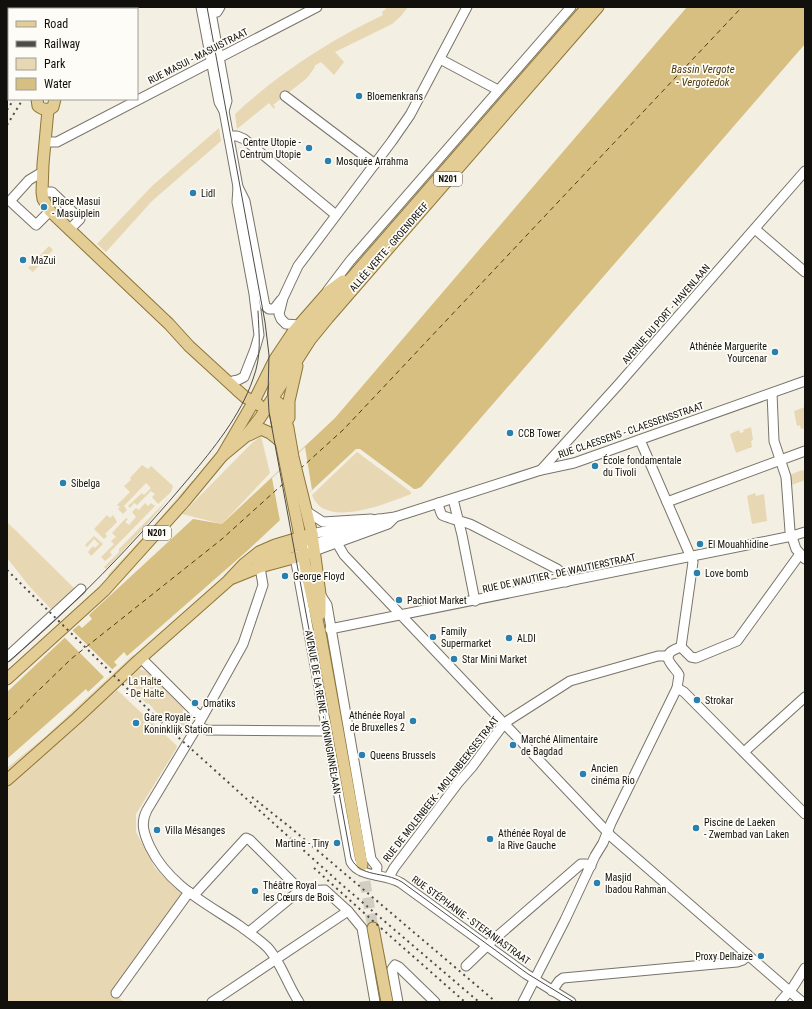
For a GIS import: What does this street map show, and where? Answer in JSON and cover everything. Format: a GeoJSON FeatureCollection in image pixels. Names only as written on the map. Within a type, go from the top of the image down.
{"type":"FeatureCollection","features":[{"type":"Feature","properties":{"kind":"main road","name":"ALLÉE VERTE - GROENDREEF"},"geometry":{"type":"LineString","coordinates":[[253,404],[275,359],[299,325],[328,292],[354,274],[587,7]]}},
{"type":"Feature","properties":{"kind":"main road","name":"ALLÉE VERTE - GROENDREEF"},"geometry":{"type":"LineString","coordinates":[[278,382],[328,318],[598,7]]}},
{"type":"Feature","properties":{"kind":"main road"},"geometry":{"type":"LineString","coordinates":[[55,100],[55,104],[42,106],[42,192],[43,199],[50,211],[169,324],[189,346],[237,390],[253,404],[266,409],[275,416]]}},
{"type":"Feature","properties":{"kind":"main road"},"geometry":{"type":"LineString","coordinates":[[42,192],[38,174],[43,138]]}},
{"type":"Feature","properties":{"kind":"main road","name":"N201"},"geometry":{"type":"LineString","coordinates":[[278,382],[283,364],[301,336],[354,274]]}},
{"type":"Feature","properties":{"kind":"main road"},"geometry":{"type":"LineString","coordinates":[[169,324],[177,329],[233,380],[251,393],[253,404]]}},
{"type":"Feature","properties":{"kind":"main road","name":"AVENUE DE LA REINE - KONINGINNELAAN"},"geometry":{"type":"LineString","coordinates":[[301,354],[289,401],[289,461],[294,507],[300,549],[321,638],[358,866]]}},
{"type":"Feature","properties":{"kind":"main road"},"geometry":{"type":"LineString","coordinates":[[253,404],[265,398],[273,399],[278,382]]}},
{"type":"Feature","properties":{"kind":"main road","name":"N201"},"geometry":{"type":"LineString","coordinates":[[222,456],[245,437],[273,399]]}},
{"type":"Feature","properties":{"kind":"main road","name":"AVENUE DE LA REINE - KONINGINNELAAN"},"geometry":{"type":"LineString","coordinates":[[273,399],[281,406],[288,428]]}},
{"type":"Feature","properties":{"kind":"main road","name":"AVENUE DE LA REINE - KONINGINNELAAN"},"geometry":{"type":"LineString","coordinates":[[273,399],[280,441],[303,499],[313,543],[320,594],[321,638]]}},
{"type":"Feature","properties":{"kind":"main road","name":"N201"},"geometry":{"type":"LineString","coordinates":[[232,448],[233,444],[256,411],[253,404]]}},
{"type":"Feature","properties":{"kind":"main road","name":"N201"},"geometry":{"type":"LineString","coordinates":[[7,679],[104,591],[164,525],[222,456],[253,404]]}},
{"type":"Feature","properties":{"kind":"main road"},"geometry":{"type":"LineString","coordinates":[[245,437],[261,429],[270,433],[280,441]]}},
{"type":"Feature","properties":{"kind":"main road"},"geometry":{"type":"LineString","coordinates":[[300,549],[307,540],[313,543]]}},
{"type":"Feature","properties":{"kind":"main road"},"geometry":{"type":"LineString","coordinates":[[7,780],[228,581],[244,564],[300,549],[313,543]]}},
{"type":"Feature","properties":{"kind":"main road"},"geometry":{"type":"LineString","coordinates":[[228,581],[244,573],[275,545],[300,549]]}},
{"type":"Feature","properties":{"kind":"main road"},"geometry":{"type":"LineString","coordinates":[[373,928],[387,1002]]}},
{"type":"Feature","properties":{"kind":"street"},"geometry":{"type":"LineString","coordinates":[[220,7],[217,12],[206,11],[215,60],[219,102],[224,111],[238,187],[237,202],[254,294],[258,336],[255,349],[244,377],[238,380],[233,380]]}},
{"type":"Feature","properties":{"kind":"street","name":"RUE MASUI - MASUISTRAAT"},"geometry":{"type":"LineString","coordinates":[[138,100],[317,7]]}},
{"type":"Feature","properties":{"kind":"street"},"geometry":{"type":"LineString","coordinates":[[299,325],[286,324],[281,319],[278,309],[298,266],[410,115],[467,7]]}},
{"type":"Feature","properties":{"kind":"street","name":"ALLÉE VERTE - GROENDREEF"},"geometry":{"type":"LineString","coordinates":[[328,292],[329,288],[350,261],[571,7]]}},
{"type":"Feature","properties":{"kind":"street"},"geometry":{"type":"LineString","coordinates":[[440,59],[498,90]]}},
{"type":"Feature","properties":{"kind":"street"},"geometry":{"type":"LineString","coordinates":[[285,96],[374,164]]}},
{"type":"Feature","properties":{"kind":"street","name":"RUE MASUI - MASUISTRAAT"},"geometry":{"type":"LineString","coordinates":[[43,138],[56,142],[137,100]]}},
{"type":"Feature","properties":{"kind":"street"},"geometry":{"type":"LineString","coordinates":[[229,136],[237,136],[244,139],[336,215]]}},
{"type":"Feature","properties":{"kind":"street","name":"AVENUE DU PORT - HAVENLAAN"},"geometry":{"type":"LineString","coordinates":[[541,470],[805,171]]}},
{"type":"Feature","properties":{"kind":"street"},"geometry":{"type":"LineString","coordinates":[[38,174],[29,180],[10,201],[36,225],[50,211]]}},
{"type":"Feature","properties":{"kind":"street"},"geometry":{"type":"LineString","coordinates":[[238,187],[245,201],[265,306],[269,309],[278,309]]}},
{"type":"Feature","properties":{"kind":"street"},"geometry":{"type":"LineString","coordinates":[[42,192],[52,192],[80,219],[69,230]]}},
{"type":"Feature","properties":{"kind":"street"},"geometry":{"type":"LineString","coordinates":[[755,229],[805,272]]}},
{"type":"Feature","properties":{"kind":"street","name":"RUE CLAESSENS - CLAESSENSSTRAAT"},"geometry":{"type":"LineString","coordinates":[[306,511],[324,522],[395,517],[541,470],[574,463],[805,381]]}},
{"type":"Feature","properties":{"kind":"street"},"geometry":{"type":"LineString","coordinates":[[681,647],[693,658],[700,657],[737,641],[802,557],[796,549],[792,536],[786,477],[774,441],[772,393]]}},
{"type":"Feature","properties":{"kind":"street"},"geometry":{"type":"LineString","coordinates":[[640,440],[693,562],[681,647]]}},
{"type":"Feature","properties":{"kind":"street"},"geometry":{"type":"LineString","coordinates":[[667,502],[805,451]]}},
{"type":"Feature","properties":{"kind":"street"},"geometry":{"type":"LineString","coordinates":[[453,499],[459,520],[475,601]]}},
{"type":"Feature","properties":{"kind":"street"},"geometry":{"type":"LineString","coordinates":[[438,503],[441,514],[444,517],[459,520],[472,525],[557,569],[564,575],[566,582]]}},
{"type":"Feature","properties":{"kind":"street","name":"RUE CLAESSENS - CLAESSENSSTRAAT"},"geometry":{"type":"LineString","coordinates":[[313,543],[337,543],[388,524],[395,517]]}},
{"type":"Feature","properties":{"kind":"street","name":"RUE CLAESSENS - CLAESSENSSTRAAT"},"geometry":{"type":"LineString","coordinates":[[313,543],[378,519]]}},
{"type":"Feature","properties":{"kind":"street"},"geometry":{"type":"LineString","coordinates":[[792,536],[805,532]]}},
{"type":"Feature","properties":{"kind":"street","name":"RUE DE WAUTIER - DE WAUTIERSTRAAT"},"geometry":{"type":"LineString","coordinates":[[330,629],[792,536]]}},
{"type":"Feature","properties":{"kind":"street"},"geometry":{"type":"LineString","coordinates":[[337,543],[344,555],[608,833],[802,1002]]}},
{"type":"Feature","properties":{"kind":"street","name":"AVENUE DE LA REINE - KONINGINNELAAN"},"geometry":{"type":"LineString","coordinates":[[300,549],[327,731],[350,858],[358,866]]}},
{"type":"Feature","properties":{"kind":"street"},"geometry":{"type":"LineString","coordinates":[[259,560],[263,585],[246,638],[197,726],[147,810],[143,823],[145,837],[156,860],[175,882],[249,932],[266,946],[276,960],[299,1002]]}},
{"type":"Feature","properties":{"kind":"street"},"geometry":{"type":"LineString","coordinates":[[7,657],[81,589]]}},
{"type":"Feature","properties":{"kind":"street","name":"AVENUE DE LA REINE - KONINGINNELAAN"},"geometry":{"type":"LineString","coordinates":[[320,594],[326,602],[371,859],[376,868],[376,875]]}},
{"type":"Feature","properties":{"kind":"street"},"geometry":{"type":"LineString","coordinates":[[523,1002],[608,833],[611,823],[677,688],[679,678],[678,672],[668,660],[668,656],[670,652],[681,647]]}},
{"type":"Feature","properties":{"kind":"street","name":"RUE DE MOLENBEEK - MOLENBEEKSESTRAAT"},"geometry":{"type":"LineString","coordinates":[[389,877],[394,868],[504,724],[509,720],[570,681],[658,656],[668,656]]}},
{"type":"Feature","properties":{"kind":"street"},"geometry":{"type":"LineString","coordinates":[[141,658],[196,713],[202,716]]}},
{"type":"Feature","properties":{"kind":"street"},"geometry":{"type":"LineString","coordinates":[[677,688],[684,692],[805,814]]}},
{"type":"Feature","properties":{"kind":"street"},"geometry":{"type":"LineString","coordinates":[[744,752],[805,697]]}},
{"type":"Feature","properties":{"kind":"street"},"geometry":{"type":"LineString","coordinates":[[197,726],[207,730],[327,731]]}},
{"type":"Feature","properties":{"kind":"street"},"geometry":{"type":"LineString","coordinates":[[116,994],[192,894],[246,838],[250,840],[300,890]]}},
{"type":"Feature","properties":{"kind":"street"},"geometry":{"type":"LineString","coordinates":[[466,966],[487,945],[581,864],[591,866]]}},
{"type":"Feature","properties":{"kind":"street","name":"RUE STÉPHANIE - STEFANIASTRAAT"},"geometry":{"type":"LineString","coordinates":[[358,866],[363,872],[389,877],[401,883],[535,980],[571,1002]]}},
{"type":"Feature","properties":{"kind":"street"},"geometry":{"type":"LineString","coordinates":[[249,932],[300,890],[325,890],[348,911],[362,928],[375,1002]]}},
{"type":"Feature","properties":{"kind":"street"},"geometry":{"type":"LineString","coordinates":[[212,1002],[348,911]]}},
{"type":"Feature","properties":{"kind":"street"},"geometry":{"type":"LineString","coordinates":[[552,991],[563,978],[737,962],[743,960],[747,954]]}},
{"type":"Feature","properties":{"kind":"street"},"geometry":{"type":"LineString","coordinates":[[398,1002],[392,970],[394,966],[399,967],[435,1002]]}},
{"type":"Feature","properties":{"kind":"street"},"geometry":{"type":"LineString","coordinates":[[780,1002],[790,991],[805,968]]}},
{"type":"Feature","properties":{"kind":"green space"},"geometry":{"type":"Polygon","coordinates":[[[385,7],[408,7],[392,24],[335,52],[344,62],[334,75],[321,62],[314,66],[315,67],[307,78],[273,105],[275,107],[274,109],[269,103],[237,129],[235,114],[252,99],[305,59],[343,36],[383,15],[382,12],[386,9],[385,7]]]}},
{"type":"Feature","properties":{"kind":"green space"},"geometry":{"type":"Polygon","coordinates":[[[219,128],[221,141],[152,201],[106,252],[97,244],[152,186],[219,128]]]}},
{"type":"Feature","properties":{"kind":"green space"},"geometry":{"type":"Polygon","coordinates":[[[49,246],[53,250],[33,272],[28,268],[49,246]]]}},
{"type":"Feature","properties":{"kind":"green space"},"geometry":{"type":"Polygon","coordinates":[[[805,407],[805,428],[801,429],[800,425],[797,426],[794,411],[805,407]]]}},
{"type":"Feature","properties":{"kind":"green space"},"geometry":{"type":"Polygon","coordinates":[[[751,427],[753,440],[751,441],[752,447],[736,453],[730,434],[739,430],[740,433],[744,432],[743,430],[751,427]]]}},
{"type":"Feature","properties":{"kind":"green space"},"geometry":{"type":"Polygon","coordinates":[[[261,436],[270,473],[222,524],[182,514],[252,443],[261,436]]]}},
{"type":"Feature","properties":{"kind":"green space"},"geometry":{"type":"Polygon","coordinates":[[[357,452],[411,492],[411,494],[373,508],[357,511],[330,511],[319,505],[312,495],[357,452]]]}},
{"type":"Feature","properties":{"kind":"green space"},"geometry":{"type":"Polygon","coordinates":[[[142,465],[148,469],[151,466],[173,486],[171,492],[158,504],[152,497],[155,494],[151,491],[137,505],[134,503],[130,508],[128,506],[142,493],[144,495],[151,488],[146,483],[124,506],[127,510],[123,514],[118,509],[120,507],[117,505],[130,492],[124,486],[131,480],[130,478],[142,465]]]}},
{"type":"Feature","properties":{"kind":"green space"},"geometry":{"type":"Polygon","coordinates":[[[805,469],[805,480],[792,485],[790,475],[802,470],[804,471],[805,469]]]}},
{"type":"Feature","properties":{"kind":"green space"},"geometry":{"type":"Polygon","coordinates":[[[192,481],[193,482],[186,491],[135,550],[109,577],[108,575],[192,481]]]}},
{"type":"Feature","properties":{"kind":"green space"},"geometry":{"type":"Polygon","coordinates":[[[755,493],[756,496],[764,494],[767,521],[752,524],[747,496],[755,493]]]}},
{"type":"Feature","properties":{"kind":"green space"},"geometry":{"type":"Polygon","coordinates":[[[169,498],[106,569],[104,567],[119,552],[119,549],[169,498]]]}},
{"type":"Feature","properties":{"kind":"green space"},"geometry":{"type":"Polygon","coordinates":[[[145,503],[148,506],[151,503],[155,506],[110,552],[112,555],[105,561],[101,557],[114,544],[111,541],[116,537],[112,533],[126,518],[128,519],[125,522],[129,525],[136,517],[132,512],[136,508],[139,510],[145,503]]]}},
{"type":"Feature","properties":{"kind":"green space"},"geometry":{"type":"Polygon","coordinates":[[[107,515],[110,518],[113,515],[117,522],[105,534],[107,536],[104,539],[94,529],[107,515]]]}},
{"type":"Feature","properties":{"kind":"green space"},"geometry":{"type":"Polygon","coordinates":[[[7,522],[75,589],[53,611],[30,587],[7,558],[7,522]]]}},
{"type":"Feature","properties":{"kind":"green space"},"geometry":{"type":"Polygon","coordinates":[[[94,536],[103,544],[91,556],[88,552],[93,546],[95,548],[99,544],[94,539],[87,547],[85,545],[94,536]]]}},
{"type":"Feature","properties":{"kind":"green space"},"geometry":{"type":"Polygon","coordinates":[[[133,655],[135,657],[116,676],[114,674],[106,682],[108,684],[97,694],[95,692],[88,700],[89,702],[78,712],[76,711],[68,718],[70,720],[41,742],[15,768],[13,767],[7,772],[7,768],[45,737],[133,655]]]}},
{"type":"Feature","properties":{"kind":"green space","name":"La Halte - De Halte"},"geometry":{"type":"Polygon","coordinates":[[[139,669],[146,671],[184,709],[182,711],[186,715],[189,723],[182,736],[125,682],[139,669]]]}},
{"type":"Feature","properties":{"kind":"green space"},"geometry":{"type":"Polygon","coordinates":[[[117,690],[177,746],[136,814],[136,832],[155,868],[184,895],[111,992],[124,1002],[7,1002],[7,787],[117,690]]]}},
{"type":"Feature","properties":{"kind":"water","name":"Bassin Vergote - Vergotedok"},"geometry":{"type":"Polygon","coordinates":[[[687,7],[805,7],[805,44],[421,487],[414,489],[360,449],[356,449],[247,551],[127,656],[124,652],[114,662],[117,665],[88,692],[86,689],[7,759],[7,692],[74,629],[79,625],[82,628],[92,619],[89,615],[193,519],[222,524],[335,418],[687,7]]]}},
{"type":"Feature","properties":{"kind":"pier"},"geometry":{"type":"Polygon","coordinates":[[[305,447],[312,490],[280,521],[272,478],[305,447]]]}},
{"type":"Feature","properties":{"kind":"pier"},"geometry":{"type":"Polygon","coordinates":[[[71,629],[114,671],[105,678],[63,636],[71,629]]]}},
{"type":"Feature","properties":{"kind":"ferry route"},"geometry":{"type":"LineString","coordinates":[[300,469],[344,429],[742,7]]}},
{"type":"Feature","properties":{"kind":"ferry route"},"geometry":{"type":"LineString","coordinates":[[7,721],[71,659],[222,539],[284,483]]}},
{"type":"Feature","properties":{"kind":"tunnel"},"geometry":{"type":"LineString","coordinates":[[362,865],[373,928]]}},
{"type":"Feature","properties":{"kind":"tram line"},"geometry":{"type":"LineString","coordinates":[[207,7],[265,322],[269,355],[269,412],[351,858],[360,869],[388,876],[402,882],[528,974],[574,1002]]}},
{"type":"Feature","properties":{"kind":"tram line"},"geometry":{"type":"LineString","coordinates":[[7,663],[56,620],[125,551],[168,503],[226,431],[248,392],[256,370],[259,354],[258,311]]}},
{"type":"Feature","properties":{"kind":"railway"},"geometry":{"type":"LineString","coordinates":[[7,110],[13,100]]}},
{"type":"Feature","properties":{"kind":"railway"},"geometry":{"type":"LineString","coordinates":[[7,125],[22,100]]}},
{"type":"Feature","properties":{"kind":"railway"},"geometry":{"type":"LineString","coordinates":[[7,570],[158,719],[341,884],[479,1002]]}},
{"type":"Feature","properties":{"kind":"railway"},"geometry":{"type":"LineString","coordinates":[[252,797],[291,828],[496,1002]]}},
{"type":"Feature","properties":{"kind":"railway"},"geometry":{"type":"LineString","coordinates":[[314,868],[465,1002]]}},
{"type":"Feature","properties":{"kind":"place","name":"Bloemenkrans"},"geometry":{"type":"Point","coordinates":[359,96]}},
{"type":"Feature","properties":{"kind":"place","name":"Centre Utopie - Centrum Utopie"},"geometry":{"type":"Point","coordinates":[309,148]}},
{"type":"Feature","properties":{"kind":"place","name":"Mosquée Arrahma"},"geometry":{"type":"Point","coordinates":[328,161]}},
{"type":"Feature","properties":{"kind":"place","name":"Lidl"},"geometry":{"type":"Point","coordinates":[193,193]}},
{"type":"Feature","properties":{"kind":"place","name":"Place Masui - Masuiplein"},"geometry":{"type":"Point","coordinates":[44,207]}},
{"type":"Feature","properties":{"kind":"place","name":"MaZui"},"geometry":{"type":"Point","coordinates":[23,260]}},
{"type":"Feature","properties":{"kind":"place","name":"Athénée Marguerite Yourcenar"},"geometry":{"type":"Point","coordinates":[775,352]}},
{"type":"Feature","properties":{"kind":"place","name":"CCB Tower"},"geometry":{"type":"Point","coordinates":[510,433]}},
{"type":"Feature","properties":{"kind":"place","name":"École fondamentale du Tivoli"},"geometry":{"type":"Point","coordinates":[595,466]}},
{"type":"Feature","properties":{"kind":"place","name":"Sibelga"},"geometry":{"type":"Point","coordinates":[63,483]}},
{"type":"Feature","properties":{"kind":"place","name":"El Mouahhidine"},"geometry":{"type":"Point","coordinates":[700,544]}},
{"type":"Feature","properties":{"kind":"place","name":"Love bomb"},"geometry":{"type":"Point","coordinates":[697,573]}},
{"type":"Feature","properties":{"kind":"place","name":"George Floyd"},"geometry":{"type":"Point","coordinates":[285,576]}},
{"type":"Feature","properties":{"kind":"place","name":"Pachiot Market"},"geometry":{"type":"Point","coordinates":[399,600]}},
{"type":"Feature","properties":{"kind":"place","name":"Family Supermarket"},"geometry":{"type":"Point","coordinates":[433,637]}},
{"type":"Feature","properties":{"kind":"place","name":"ALDI"},"geometry":{"type":"Point","coordinates":[509,638]}},
{"type":"Feature","properties":{"kind":"place","name":"Star Mini Market"},"geometry":{"type":"Point","coordinates":[454,659]}},
{"type":"Feature","properties":{"kind":"place","name":"Strokar"},"geometry":{"type":"Point","coordinates":[697,700]}},
{"type":"Feature","properties":{"kind":"place","name":"Omatiks"},"geometry":{"type":"Point","coordinates":[195,703]}},
{"type":"Feature","properties":{"kind":"place","name":"Athénée Royal de Bruxelles 2"},"geometry":{"type":"Point","coordinates":[413,721]}},
{"type":"Feature","properties":{"kind":"place","name":"Gare Royale - Koninklijk Station"},"geometry":{"type":"Point","coordinates":[136,723]}},
{"type":"Feature","properties":{"kind":"place","name":"Marché Alimentaire de Bagdad"},"geometry":{"type":"Point","coordinates":[513,745]}},
{"type":"Feature","properties":{"kind":"place","name":"Queens Brussels"},"geometry":{"type":"Point","coordinates":[362,755]}},
{"type":"Feature","properties":{"kind":"place","name":"Ancien cinéma Rio"},"geometry":{"type":"Point","coordinates":[583,774]}},
{"type":"Feature","properties":{"kind":"place","name":"Piscine de Laeken - Zwembad van Laken"},"geometry":{"type":"Point","coordinates":[696,828]}},
{"type":"Feature","properties":{"kind":"place","name":"Villa Mésanges"},"geometry":{"type":"Point","coordinates":[157,830]}},
{"type":"Feature","properties":{"kind":"place","name":"Athénée Royal de la Rive Gauche"},"geometry":{"type":"Point","coordinates":[490,839]}},
{"type":"Feature","properties":{"kind":"place","name":"Martine - Tiny"},"geometry":{"type":"Point","coordinates":[337,843]}},
{"type":"Feature","properties":{"kind":"place","name":"Masjid Ibadou Rahman"},"geometry":{"type":"Point","coordinates":[597,883]}},
{"type":"Feature","properties":{"kind":"place","name":"Théâtre Royal les Cœurs de Bois"},"geometry":{"type":"Point","coordinates":[255,891]}},
{"type":"Feature","properties":{"kind":"place","name":"Proxy Delhaize"},"geometry":{"type":"Point","coordinates":[761,956]}}]}
